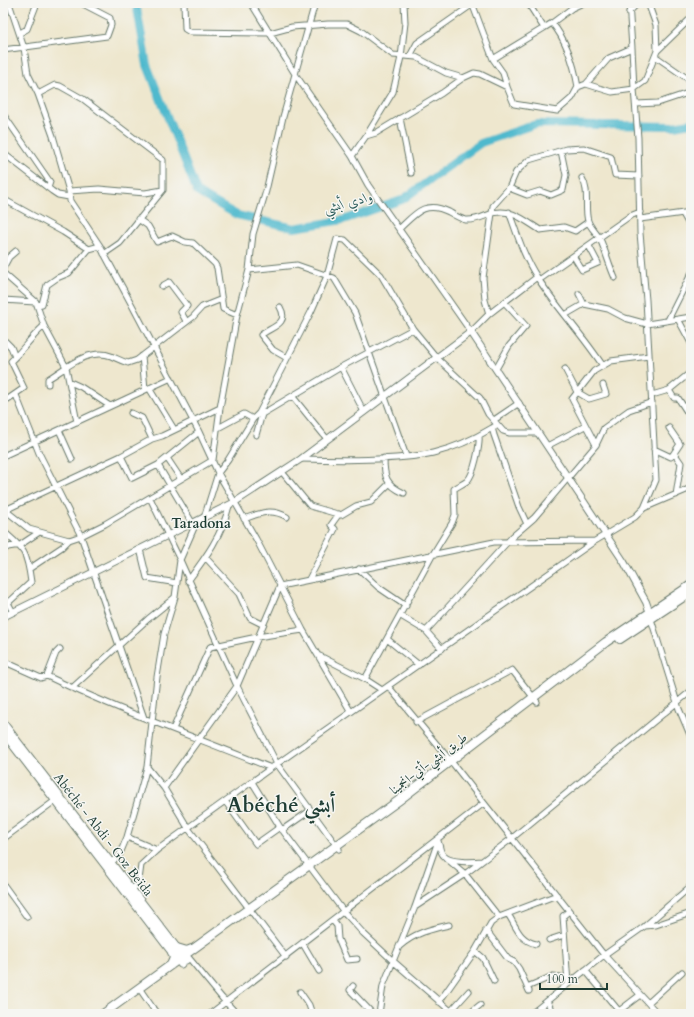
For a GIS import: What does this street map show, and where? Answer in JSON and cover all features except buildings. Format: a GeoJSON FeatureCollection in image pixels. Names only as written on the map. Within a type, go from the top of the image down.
{"type":"FeatureCollection","features":[{"type":"Feature","properties":{"kind":"highway"},"geometry":{"type":"LineString","coordinates":[[112,1014],[170,966],[184,960],[195,949],[400,803],[522,711],[577,666],[651,615],[691,585]]}},
{"type":"Feature","properties":{"kind":"highway"},"geometry":{"type":"LineString","coordinates":[[651,615],[691,592]]}},
{"type":"Feature","properties":{"kind":"highway"},"geometry":{"type":"LineString","coordinates":[[103,1014],[184,960],[250,910]]}},
{"type":"Feature","properties":{"kind":"highway"},"geometry":{"type":"LineString","coordinates":[[170,966],[173,961],[175,950],[187,951],[195,949]]}},
{"type":"Feature","properties":{"kind":"main road","name":"Abéché - Abdi - Goz Beïda"},"geometry":{"type":"LineString","coordinates":[[3,723],[66,808]]}},
{"type":"Feature","properties":{"kind":"main road"},"geometry":{"type":"LineString","coordinates":[[3,732],[56,800],[66,808],[109,864],[131,893],[142,914],[175,950]]}},
{"type":"Feature","properties":{"kind":"main road","name":"Abéché - Abdi - Goz Beïda"},"geometry":{"type":"LineString","coordinates":[[131,893],[184,960]]}},
{"type":"Feature","properties":{"kind":"street"},"geometry":{"type":"LineString","coordinates":[[9,3],[20,33],[28,74],[38,94],[70,201],[100,246],[194,421],[232,504],[244,519],[303,630],[351,712]]}},
{"type":"Feature","properties":{"kind":"street"},"geometry":{"type":"LineString","coordinates":[[20,33],[27,28],[37,3]]}},
{"type":"Feature","properties":{"kind":"street"},"geometry":{"type":"LineString","coordinates":[[3,50],[24,48],[58,41],[80,41],[107,36],[111,25],[110,18],[81,3]]}},
{"type":"Feature","properties":{"kind":"street"},"geometry":{"type":"LineString","coordinates":[[184,3],[185,29],[187,31],[203,33],[270,33],[292,27],[347,24],[362,31],[382,46],[387,52],[402,57],[410,56],[429,63],[446,73],[463,78]]}},
{"type":"Feature","properties":{"kind":"street"},"geometry":{"type":"LineString","coordinates":[[251,3],[295,74],[320,107],[352,156],[368,185],[471,332],[624,562],[651,615],[677,704],[691,737]]}},
{"type":"Feature","properties":{"kind":"street"},"geometry":{"type":"LineString","coordinates":[[213,460],[220,408],[237,315],[249,270],[254,234],[295,74],[315,3]]}},
{"type":"Feature","properties":{"kind":"street"},"geometry":{"type":"LineString","coordinates":[[352,156],[393,92],[402,57],[405,23],[404,3]]}},
{"type":"Feature","properties":{"kind":"street"},"geometry":{"type":"LineString","coordinates":[[528,3],[544,28]]}},
{"type":"Feature","properties":{"kind":"street"},"geometry":{"type":"LineString","coordinates":[[493,59],[552,23],[572,8],[583,3]]}},
{"type":"Feature","properties":{"kind":"street"},"geometry":{"type":"LineString","coordinates":[[131,893],[139,880],[141,865],[157,850],[382,690],[596,541],[635,517],[644,508],[656,480],[652,395],[640,219],[638,138],[629,3]]}},
{"type":"Feature","properties":{"kind":"street"},"geometry":{"type":"LineString","coordinates":[[629,12],[638,3]]}},
{"type":"Feature","properties":{"kind":"street"},"geometry":{"type":"LineString","coordinates":[[586,84],[612,92],[634,89],[646,81],[656,54],[656,25],[648,3]]}},
{"type":"Feature","properties":{"kind":"street"},"geometry":{"type":"LineString","coordinates":[[410,56],[417,43],[473,4],[493,59],[503,73],[514,104],[556,112],[572,98],[578,87],[586,84],[609,58],[632,48]]}},
{"type":"Feature","properties":{"kind":"street"},"geometry":{"type":"LineString","coordinates":[[656,54],[691,18]]}},
{"type":"Feature","properties":{"kind":"street"},"geometry":{"type":"LineString","coordinates":[[552,23],[560,33],[570,56],[578,87]]}},
{"type":"Feature","properties":{"kind":"street"},"geometry":{"type":"LineString","coordinates":[[656,54],[691,81]]}},
{"type":"Feature","properties":{"kind":"street"},"geometry":{"type":"LineString","coordinates":[[366,136],[376,133],[442,93],[463,78],[474,73],[480,74],[507,87]]}},
{"type":"Feature","properties":{"kind":"street"},"geometry":{"type":"LineString","coordinates":[[38,94],[55,86],[60,86],[83,99],[144,147],[161,158],[163,163],[163,190],[120,243],[104,254]]}},
{"type":"Feature","properties":{"kind":"street"},"geometry":{"type":"LineString","coordinates":[[636,104],[658,103],[691,92]]}},
{"type":"Feature","properties":{"kind":"street"},"geometry":{"type":"LineString","coordinates":[[3,114],[50,182],[48,188]]}},
{"type":"Feature","properties":{"kind":"street"},"geometry":{"type":"LineString","coordinates":[[400,118],[411,173]]}},
{"type":"Feature","properties":{"kind":"street"},"geometry":{"type":"LineString","coordinates":[[489,314],[485,300],[483,278],[493,206],[509,188],[516,172],[529,160],[561,151],[584,148],[611,157],[615,174],[639,176]]}},
{"type":"Feature","properties":{"kind":"street"},"geometry":{"type":"LineString","coordinates":[[509,188],[527,195],[540,191],[551,195],[563,190],[566,174],[561,151]]}},
{"type":"Feature","properties":{"kind":"street"},"geometry":{"type":"LineString","coordinates":[[3,153],[58,195],[99,189],[145,193],[163,190]]}},
{"type":"Feature","properties":{"kind":"street"},"geometry":{"type":"LineString","coordinates":[[582,178],[585,184],[586,213],[588,222],[592,230],[600,238],[608,263],[615,278]]}},
{"type":"Feature","properties":{"kind":"street"},"geometry":{"type":"LineString","coordinates":[[3,199],[63,232],[89,249]]}},
{"type":"Feature","properties":{"kind":"street"},"geometry":{"type":"LineString","coordinates":[[399,229],[414,215],[428,207],[436,206],[464,220],[475,219],[492,213],[515,213],[540,230],[564,227],[574,231],[588,222]]}},
{"type":"Feature","properties":{"kind":"street"},"geometry":{"type":"LineString","coordinates":[[509,212],[519,241],[538,279],[589,344],[603,366]]}},
{"type":"Feature","properties":{"kind":"street"},"geometry":{"type":"LineString","coordinates":[[3,617],[232,504],[301,459],[471,332],[489,314],[538,279],[574,257],[630,216],[640,212]]}},
{"type":"Feature","properties":{"kind":"street"},"geometry":{"type":"LineString","coordinates":[[640,219],[691,212]]}},
{"type":"Feature","properties":{"kind":"street"},"geometry":{"type":"LineString","coordinates":[[683,214],[691,228]]}},
{"type":"Feature","properties":{"kind":"street"},"geometry":{"type":"LineString","coordinates":[[138,219],[148,226],[157,242],[169,237],[177,237],[185,242],[193,243],[211,259],[217,268],[224,310],[237,315]]}},
{"type":"Feature","properties":{"kind":"street"},"geometry":{"type":"LineString","coordinates":[[256,436],[260,413],[311,312],[327,276],[337,239],[345,240],[381,275],[413,329],[437,358],[480,398],[494,424],[514,495],[527,524]]}},
{"type":"Feature","properties":{"kind":"street"},"geometry":{"type":"LineString","coordinates":[[3,300],[42,304],[47,285],[57,278],[69,273],[89,249],[100,246]]}},
{"type":"Feature","properties":{"kind":"street"},"geometry":{"type":"LineString","coordinates":[[574,257],[582,270],[598,262],[589,246]]}},
{"type":"Feature","properties":{"kind":"street"},"geometry":{"type":"LineString","coordinates":[[3,268],[9,258],[16,251]]}},
{"type":"Feature","properties":{"kind":"street"},"geometry":{"type":"LineString","coordinates":[[249,270],[297,265],[334,278],[346,294],[355,313],[406,456]]}},
{"type":"Feature","properties":{"kind":"street"},"geometry":{"type":"LineString","coordinates":[[3,273],[37,304],[44,326],[66,367],[77,422]]}},
{"type":"Feature","properties":{"kind":"street"},"geometry":{"type":"LineString","coordinates":[[668,320],[691,274]]}},
{"type":"Feature","properties":{"kind":"street"},"geometry":{"type":"LineString","coordinates":[[162,286],[169,282],[188,306],[181,312],[186,321]]}},
{"type":"Feature","properties":{"kind":"street"},"geometry":{"type":"LineString","coordinates":[[579,294],[584,304]]}},
{"type":"Feature","properties":{"kind":"street"},"geometry":{"type":"LineString","coordinates":[[48,384],[48,379],[66,367],[94,354],[110,356],[116,360],[128,363],[137,360],[193,317],[202,307],[222,299]]}},
{"type":"Feature","properties":{"kind":"street"},"geometry":{"type":"LineString","coordinates":[[496,369],[509,346],[526,326],[505,303]]}},
{"type":"Feature","properties":{"kind":"street"},"geometry":{"type":"LineString","coordinates":[[565,315],[584,304],[608,309],[625,318],[647,324],[691,317]]}},
{"type":"Feature","properties":{"kind":"street"},"geometry":{"type":"LineString","coordinates":[[280,307],[284,313],[283,317],[274,327],[261,335],[273,350],[287,358]]}},
{"type":"Feature","properties":{"kind":"street"},"geometry":{"type":"LineString","coordinates":[[678,319],[691,343]]}},
{"type":"Feature","properties":{"kind":"street"},"geometry":{"type":"LineString","coordinates":[[3,398],[8,399],[16,395],[24,388],[11,362],[44,326]]}},
{"type":"Feature","properties":{"kind":"street"},"geometry":{"type":"LineString","coordinates":[[204,518],[218,473],[228,460],[253,419],[260,413],[293,397],[341,367],[413,329]]}},
{"type":"Feature","properties":{"kind":"street"},"geometry":{"type":"LineString","coordinates":[[3,339],[11,347],[15,357]]}},
{"type":"Feature","properties":{"kind":"street"},"geometry":{"type":"LineString","coordinates":[[142,356],[147,389],[174,429]]}},
{"type":"Feature","properties":{"kind":"street"},"geometry":{"type":"LineString","coordinates":[[596,445],[572,399],[587,378],[611,361],[624,361],[649,356]]}},
{"type":"Feature","properties":{"kind":"street"},"geometry":{"type":"LineString","coordinates":[[341,367],[364,412]]}},
{"type":"Feature","properties":{"kind":"street"},"geometry":{"type":"LineString","coordinates":[[565,369],[577,392],[589,399],[606,394],[603,385]]}},
{"type":"Feature","properties":{"kind":"street"},"geometry":{"type":"LineString","coordinates":[[652,395],[669,390],[691,372]]}},
{"type":"Feature","properties":{"kind":"street"},"geometry":{"type":"LineString","coordinates":[[3,456],[171,378]]}},
{"type":"Feature","properties":{"kind":"street"},"geometry":{"type":"LineString","coordinates":[[70,382],[82,387],[110,406]]}},
{"type":"Feature","properties":{"kind":"street"},"geometry":{"type":"LineString","coordinates":[[669,390],[674,398],[678,398],[691,418]]}},
{"type":"Feature","properties":{"kind":"street"},"geometry":{"type":"LineString","coordinates":[[16,395],[39,453],[81,536],[118,647],[144,718]]}},
{"type":"Feature","properties":{"kind":"street"},"geometry":{"type":"LineString","coordinates":[[293,397],[327,439]]}},
{"type":"Feature","properties":{"kind":"street"},"geometry":{"type":"LineString","coordinates":[[426,632],[534,518],[574,473],[596,445],[602,431],[610,423],[629,410],[652,402]]}},
{"type":"Feature","properties":{"kind":"street"},"geometry":{"type":"LineString","coordinates":[[301,459],[384,458],[432,453],[445,450],[479,436],[519,403]]}},
{"type":"Feature","properties":{"kind":"street"},"geometry":{"type":"LineString","coordinates":[[69,540],[38,533],[24,527],[4,511],[121,456],[152,438],[162,436],[220,408]]}},
{"type":"Feature","properties":{"kind":"street"},"geometry":{"type":"LineString","coordinates":[[130,413],[142,418],[152,438]]}},
{"type":"Feature","properties":{"kind":"street"},"geometry":{"type":"LineString","coordinates":[[218,428],[244,414],[253,419]]}},
{"type":"Feature","properties":{"kind":"street"},"geometry":{"type":"LineString","coordinates":[[494,424],[503,431],[509,433],[538,433]]}},
{"type":"Feature","properties":{"kind":"street"},"geometry":{"type":"LineString","coordinates":[[547,446],[585,426]]}},
{"type":"Feature","properties":{"kind":"street"},"geometry":{"type":"LineString","coordinates":[[654,449],[671,457],[674,453],[680,444],[669,428]]}},
{"type":"Feature","properties":{"kind":"street"},"geometry":{"type":"LineString","coordinates":[[59,430],[72,459]]}},
{"type":"Feature","properties":{"kind":"street"},"geometry":{"type":"LineString","coordinates":[[121,456],[132,478],[158,465],[199,432]]}},
{"type":"Feature","properties":{"kind":"street"},"geometry":{"type":"LineString","coordinates":[[365,679],[401,616],[433,554],[452,524],[455,515],[454,489],[467,481],[471,475],[480,442],[479,436]]}},
{"type":"Feature","properties":{"kind":"street"},"geometry":{"type":"LineString","coordinates":[[674,453],[681,463],[676,495]]}},
{"type":"Feature","properties":{"kind":"street"},"geometry":{"type":"LineString","coordinates":[[167,458],[181,479]]}},
{"type":"Feature","properties":{"kind":"street"},"geometry":{"type":"LineString","coordinates":[[384,458],[384,474],[389,484],[404,493]]}},
{"type":"Feature","properties":{"kind":"street"},"geometry":{"type":"LineString","coordinates":[[29,569],[62,547],[69,540],[81,536],[150,498],[213,460]]}},
{"type":"Feature","properties":{"kind":"street"},"geometry":{"type":"LineString","coordinates":[[158,465],[171,485],[182,508],[195,522]]}},
{"type":"Feature","properties":{"kind":"street"},"geometry":{"type":"LineString","coordinates":[[282,472],[310,506],[339,514],[346,513],[356,506],[371,502],[389,484]]}},
{"type":"Feature","properties":{"kind":"street"},"geometry":{"type":"LineString","coordinates":[[644,508],[691,488]]}},
{"type":"Feature","properties":{"kind":"street"},"geometry":{"type":"LineString","coordinates":[[150,498],[169,536],[188,581],[237,686],[277,764],[338,847]]}},
{"type":"Feature","properties":{"kind":"street"},"geometry":{"type":"LineString","coordinates":[[188,581],[206,558],[217,539],[232,504]]}},
{"type":"Feature","properties":{"kind":"street"},"geometry":{"type":"LineString","coordinates":[[244,519],[260,512],[278,512],[287,517]]}},
{"type":"Feature","properties":{"kind":"street"},"geometry":{"type":"LineString","coordinates":[[309,579],[335,529],[331,525],[339,514]]}},
{"type":"Feature","properties":{"kind":"street"},"geometry":{"type":"LineString","coordinates":[[109,864],[119,856],[127,837],[147,766],[157,677],[164,634],[175,597],[180,560],[195,522]]}},
{"type":"Feature","properties":{"kind":"street"},"geometry":{"type":"LineString","coordinates":[[3,531],[20,544],[26,554],[29,569],[30,582],[8,603],[13,612]]}},
{"type":"Feature","properties":{"kind":"street"},"geometry":{"type":"LineString","coordinates":[[3,550],[5,548],[20,544],[38,533]]}},
{"type":"Feature","properties":{"kind":"street"},"geometry":{"type":"LineString","coordinates":[[280,586],[494,542],[596,541]]}},
{"type":"Feature","properties":{"kind":"street"},"geometry":{"type":"LineString","coordinates":[[140,549],[147,578],[178,583]]}},
{"type":"Feature","properties":{"kind":"street"},"geometry":{"type":"LineString","coordinates":[[206,558],[239,594],[250,618],[262,624]]}},
{"type":"Feature","properties":{"kind":"street"},"geometry":{"type":"LineString","coordinates":[[359,569],[378,588],[406,606]]}},
{"type":"Feature","properties":{"kind":"street"},"geometry":{"type":"LineString","coordinates":[[164,788],[237,686],[262,624],[280,586]]}},
{"type":"Feature","properties":{"kind":"street"},"geometry":{"type":"LineString","coordinates":[[72,688],[175,597]]}},
{"type":"Feature","properties":{"kind":"street"},"geometry":{"type":"LineString","coordinates":[[401,616],[426,632],[442,649]]}},
{"type":"Feature","properties":{"kind":"street"},"geometry":{"type":"LineString","coordinates":[[173,728],[210,647],[217,644],[303,630]]}},
{"type":"Feature","properties":{"kind":"street"},"geometry":{"type":"LineString","coordinates":[[387,639],[419,665]]}},
{"type":"Feature","properties":{"kind":"street"},"geometry":{"type":"LineString","coordinates":[[47,676],[56,653],[60,650]]}},
{"type":"Feature","properties":{"kind":"street"},"geometry":{"type":"LineString","coordinates":[[319,656],[365,679],[382,690]]}},
{"type":"Feature","properties":{"kind":"street"},"geometry":{"type":"LineString","coordinates":[[3,661],[40,678],[47,676],[144,718],[200,738],[271,768]]}},
{"type":"Feature","properties":{"kind":"street"},"geometry":{"type":"LineString","coordinates":[[416,722],[512,670],[535,700]]}},
{"type":"Feature","properties":{"kind":"street"},"geometry":{"type":"LineString","coordinates":[[388,686],[416,722],[452,763],[604,955],[658,1014]]}},
{"type":"Feature","properties":{"kind":"street"},"geometry":{"type":"LineString","coordinates":[[415,907],[465,874],[511,839],[691,691]]}},
{"type":"Feature","properties":{"kind":"street"},"geometry":{"type":"LineString","coordinates":[[147,766],[164,788],[188,828],[286,956]]}},
{"type":"Feature","properties":{"kind":"street"},"geometry":{"type":"LineString","coordinates":[[252,782],[281,829],[344,912],[393,961],[452,1013],[469,991]]}},
{"type":"Feature","properties":{"kind":"street"},"geometry":{"type":"LineString","coordinates":[[3,839],[56,800]]}},
{"type":"Feature","properties":{"kind":"street"},"geometry":{"type":"LineString","coordinates":[[225,801],[256,844],[311,810]]}},
{"type":"Feature","properties":{"kind":"street"},"geometry":{"type":"LineString","coordinates":[[210,1014],[333,921],[484,803]]}},
{"type":"Feature","properties":{"kind":"street"},"geometry":{"type":"LineString","coordinates":[[127,837],[157,850]]}},
{"type":"Feature","properties":{"kind":"street"},"geometry":{"type":"LineString","coordinates":[[438,840],[442,855],[465,874],[499,916]]}},
{"type":"Feature","properties":{"kind":"street"},"geometry":{"type":"LineString","coordinates":[[378,1014],[383,986],[415,907],[438,840]]}},
{"type":"Feature","properties":{"kind":"street"},"geometry":{"type":"LineString","coordinates":[[446,858],[470,862],[482,861]]}},
{"type":"Feature","properties":{"kind":"street"},"geometry":{"type":"LineString","coordinates":[[3,884],[27,917]]}},
{"type":"Feature","properties":{"kind":"street"},"geometry":{"type":"LineString","coordinates":[[531,1014],[568,981],[645,926],[691,886]]}},
{"type":"Feature","properties":{"kind":"street"},"geometry":{"type":"LineString","coordinates":[[439,1002],[475,951],[486,930],[499,916],[557,895]]}},
{"type":"Feature","properties":{"kind":"street"},"geometry":{"type":"LineString","coordinates":[[568,981],[563,916],[569,911]]}},
{"type":"Feature","properties":{"kind":"street"},"geometry":{"type":"LineString","coordinates":[[645,926],[656,925],[691,913]]}},
{"type":"Feature","properties":{"kind":"street"},"geometry":{"type":"LineString","coordinates":[[508,914],[521,937],[530,944],[536,944]]}},
{"type":"Feature","properties":{"kind":"street"},"geometry":{"type":"LineString","coordinates":[[333,921],[337,926],[338,939],[347,960],[357,959]]}},
{"type":"Feature","properties":{"kind":"street"},"geometry":{"type":"LineString","coordinates":[[399,946],[408,939],[422,932],[449,924]]}},
{"type":"Feature","properties":{"kind":"street"},"geometry":{"type":"LineString","coordinates":[[486,930],[508,959],[514,962],[519,969],[528,989],[553,976],[568,981]]}},
{"type":"Feature","properties":{"kind":"street"},"geometry":{"type":"LineString","coordinates":[[549,940],[564,934]]}},
{"type":"Feature","properties":{"kind":"street"},"geometry":{"type":"LineString","coordinates":[[303,944],[319,971]]}},
{"type":"Feature","properties":{"kind":"street"},"geometry":{"type":"LineString","coordinates":[[475,951],[483,958],[494,981]]}},
{"type":"Feature","properties":{"kind":"street"},"geometry":{"type":"LineString","coordinates":[[184,960],[237,1014]]}},
{"type":"Feature","properties":{"kind":"street"},"geometry":{"type":"LineString","coordinates":[[585,970],[619,1011],[640,994]]}},
{"type":"Feature","properties":{"kind":"street"},"geometry":{"type":"LineString","coordinates":[[648,1003],[682,972]]}},
{"type":"Feature","properties":{"kind":"street"},"geometry":{"type":"LineString","coordinates":[[353,986],[350,990],[373,1014]]}},
{"type":"Feature","properties":{"kind":"street"},"geometry":{"type":"LineString","coordinates":[[141,990],[157,1014]]}},
{"type":"Feature","properties":{"kind":"street"},"geometry":{"type":"LineString","coordinates":[[300,992],[309,1005],[312,1014]]}},
{"type":"Feature","properties":{"kind":"street"},"geometry":{"type":"LineString","coordinates":[[547,1001],[550,1007],[549,1014]]}},
{"type":"Feature","properties":{"kind":"street"},"geometry":{"type":"LineString","coordinates":[[469,1014],[480,1004]]}},
{"type":"Feature","properties":{"kind":"waterway","name":"وادي أبشي"},"geometry":{"type":"LineString","coordinates":[[136,3],[147,65],[197,192],[237,215],[294,228],[343,220],[402,200],[481,143],[536,124],[673,126],[691,123]]}},
{"type":"Feature","properties":{"kind":"district","name":"Taradona"},"geometry":{"type":"Point","coordinates":[201,523]}},
{"type":"Feature","properties":{"kind":"district","name":"Abéché أبشي"},"geometry":{"type":"Point","coordinates":[281,805]}}]}
